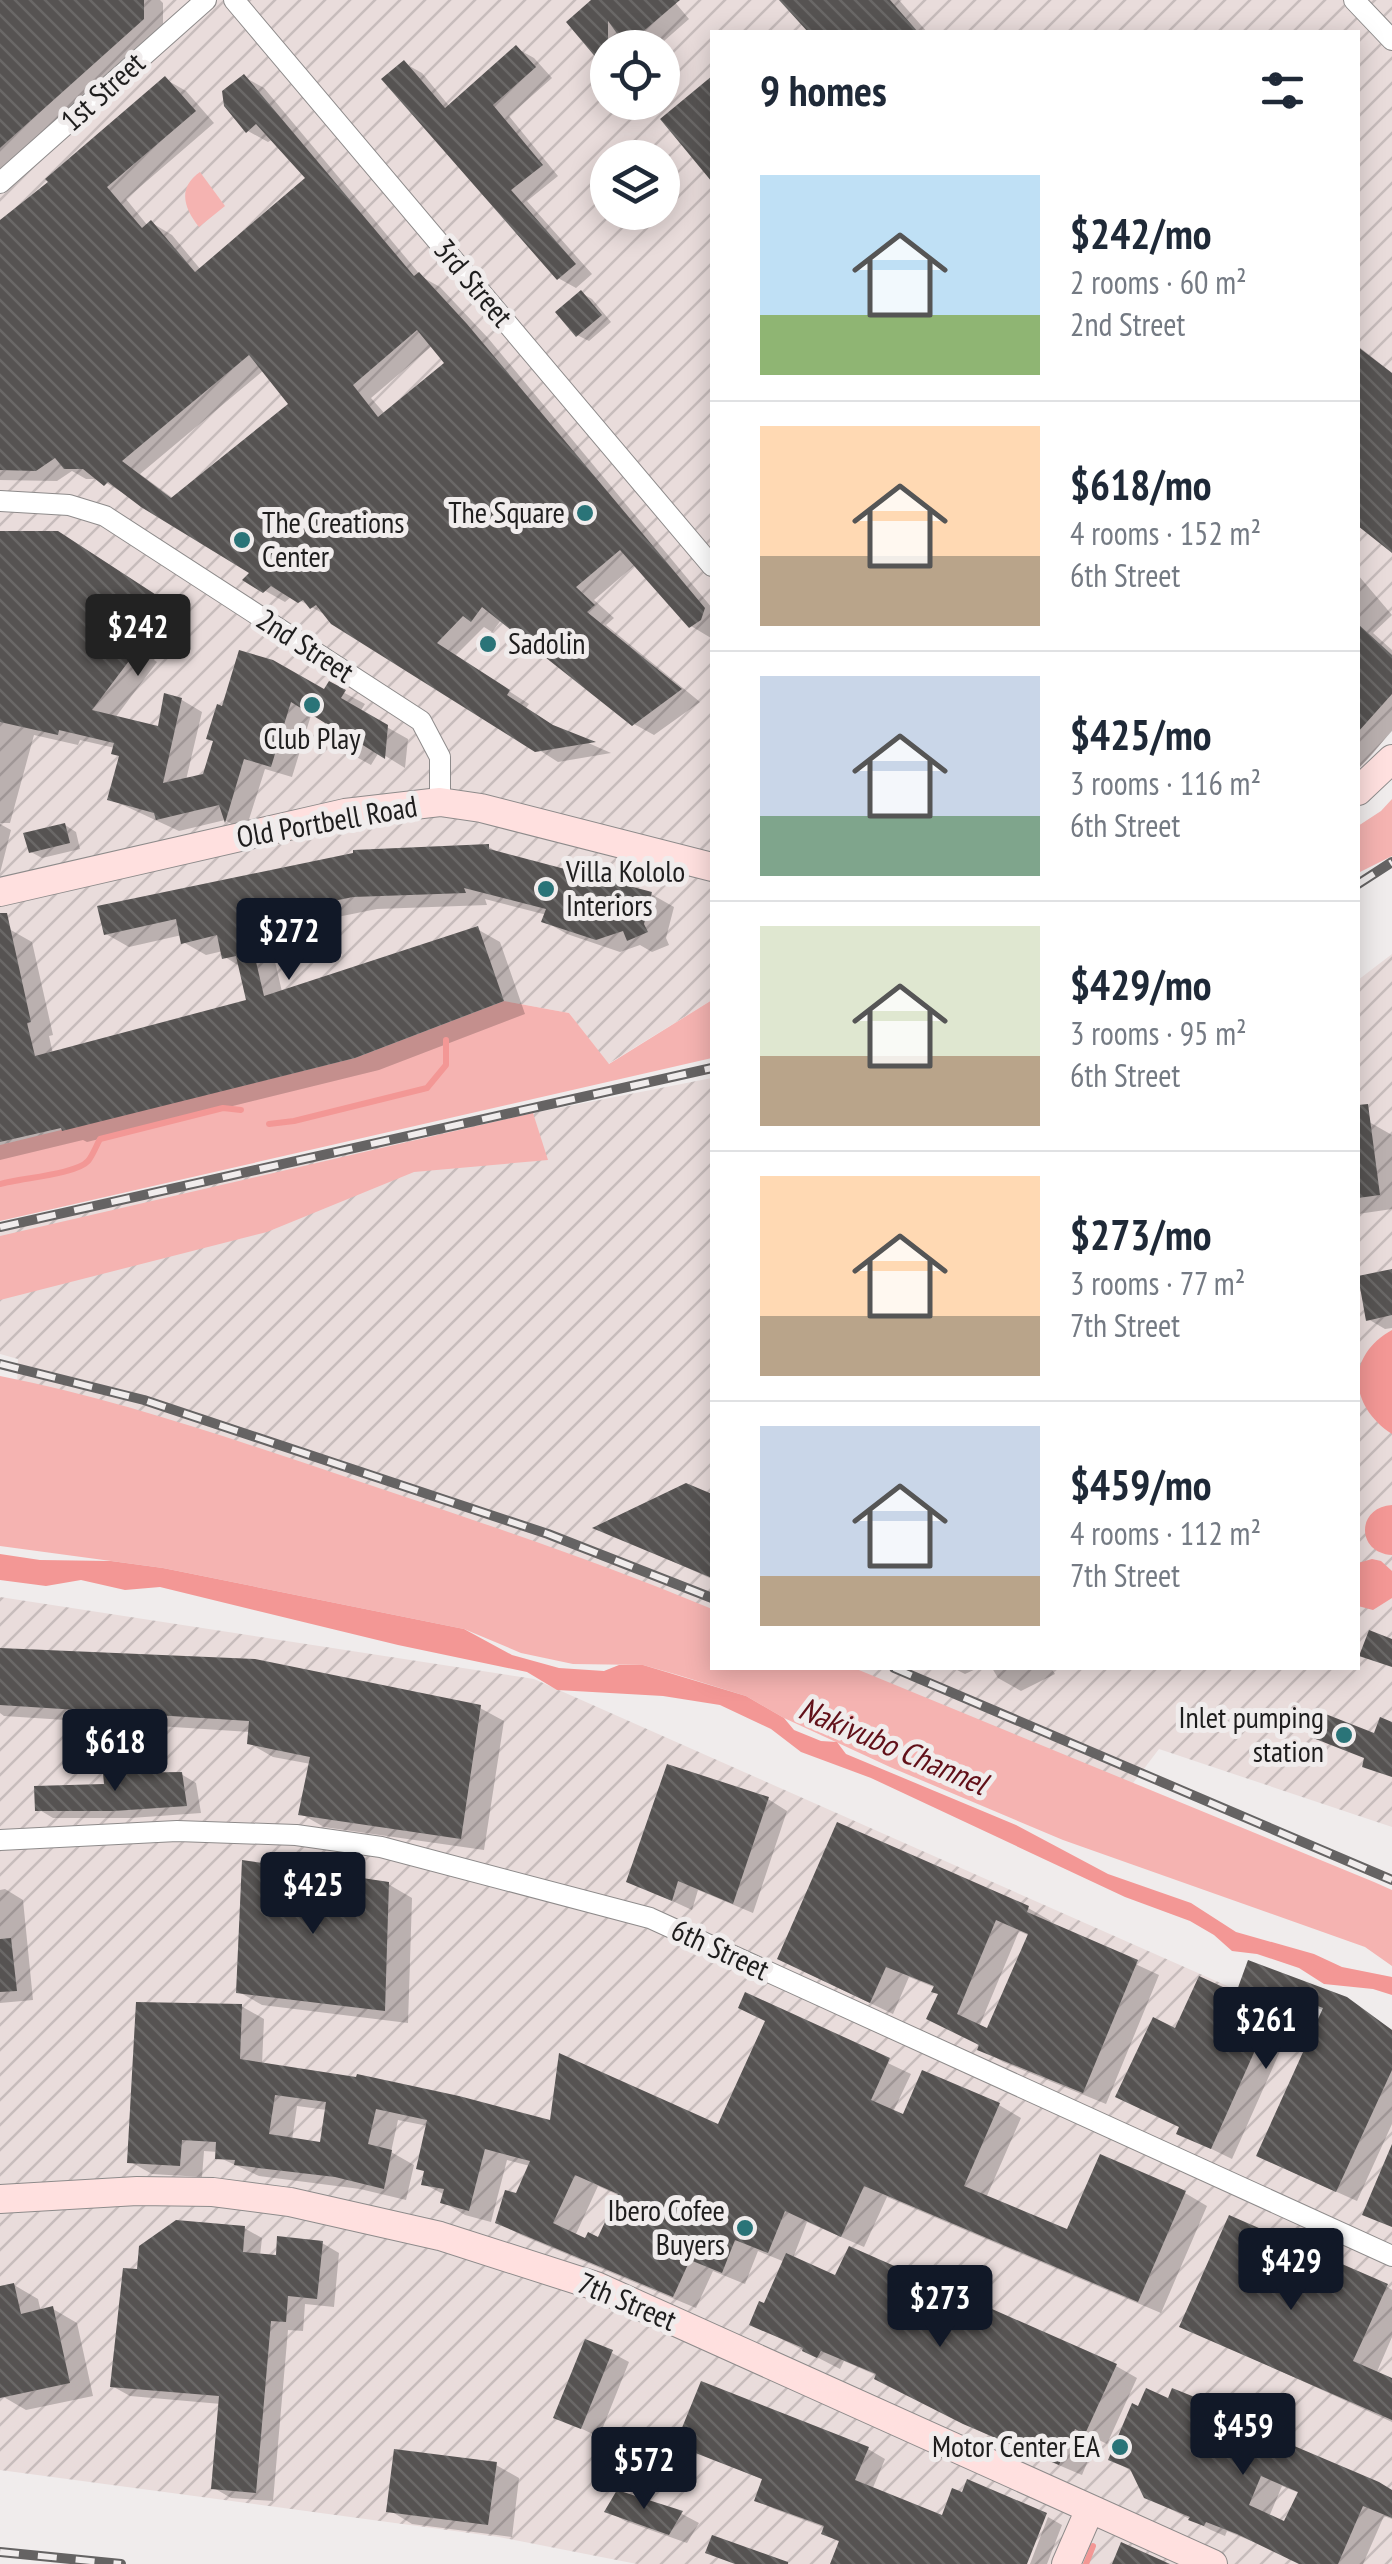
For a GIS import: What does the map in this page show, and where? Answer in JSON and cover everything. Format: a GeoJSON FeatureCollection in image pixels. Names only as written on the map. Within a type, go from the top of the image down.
{"type":"FeatureCollection","features":[{"type":"Feature","properties":{"kind":"street","name":"1st Street"},"geometry":{"type":"LineString","coordinates":[[0,183],[206,0]]}},
{"type":"Feature","properties":{"kind":"street","name":"3rd Street"},"geometry":{"type":"LineString","coordinates":[[234,0],[710,564]]}},
{"type":"Feature","properties":{"kind":"street"},"geometry":{"type":"LineString","coordinates":[[1354,0],[1392,40]]}},
{"type":"Feature","properties":{"kind":"street","name":"2nd Street"},"geometry":{"type":"LineString","coordinates":[[0,501],[69,505],[105,516],[421,721],[440,757],[440,802]]}},
{"type":"Feature","properties":{"kind":"street"},"geometry":{"type":"LineString","coordinates":[[1360,789],[1392,759]]}},
{"type":"Feature","properties":{"kind":"street","name":"Old Portbell Road"},"geometry":{"type":"LineString","coordinates":[[0,892],[346,813],[440,802],[481,808],[710,866]]}},
{"type":"Feature","properties":{"kind":"street","name":"6th Street"},"geometry":{"type":"LineString","coordinates":[[0,1840],[178,1831],[296,1835],[381,1847],[650,1918],[1392,2256]]}},
{"type":"Feature","properties":{"kind":"street","name":"7th Street"},"geometry":{"type":"LineString","coordinates":[[0,2200],[137,2191],[213,2192],[290,2202],[440,2236],[596,2286],[1214,2564]]}},
{"type":"Feature","properties":{"kind":"street"},"geometry":{"type":"LineString","coordinates":[[1066,2564],[1090,2509]]}},
{"type":"Feature","properties":{"kind":"shaded area"},"geometry":{"type":"Polygon","coordinates":[[[0,0],[1392,0],[1392,730],[1360,770],[1360,30],[710,30],[710,1001],[608,1064],[569,1013],[504,1001],[498,985],[60,1123],[62,1131],[0,1145],[0,0]]]}},
{"type":"Feature","properties":{"kind":"shaded area"},"geometry":{"type":"Polygon","coordinates":[[[200,172],[225,206],[199,227],[185,198],[188,185],[200,172]]]}},
{"type":"Feature","properties":{"kind":"shaded area"},"geometry":{"type":"Polygon","coordinates":[[[1392,799],[1392,856],[1360,872],[1360,825],[1392,799]]]}},
{"type":"Feature","properties":{"kind":"shaded area"},"geometry":{"type":"Polygon","coordinates":[[[1392,954],[1392,1827],[1159,1749],[1095,1833],[722,1670],[1360,1670],[1360,978],[1392,954]]]}},
{"type":"Feature","properties":{"kind":"shaded area"},"geometry":{"type":"Polygon","coordinates":[[[504,1001],[569,1013],[609,1064],[710,1001],[710,1058],[0,1221],[0,1145],[355,1058],[504,1001]]]}},
{"type":"Feature","properties":{"kind":"shaded area"},"geometry":{"type":"Polygon","coordinates":[[[710,1078],[710,1665],[0,1392],[17,1388],[18,1359],[0,1354],[0,1228],[710,1078]]]}},
{"type":"Feature","properties":{"kind":"shaded area"},"geometry":{"type":"Polygon","coordinates":[[[533,1113],[548,1160],[414,1172],[267,1232],[0,1300],[0,1236],[533,1113]]]}},
{"type":"Feature","properties":{"kind":"shaded area"},"geometry":{"type":"Polygon","coordinates":[[[1392,1330],[1392,1434],[1367,1410],[1360,1391],[1360,1367],[1377,1341],[1392,1330]]]}},
{"type":"Feature","properties":{"kind":"shaded area"},"geometry":{"type":"Polygon","coordinates":[[[0,1376],[176,1421],[395,1493],[710,1608],[710,1670],[859,1670],[1392,1890],[1392,1966],[1365,1947],[1063,1840],[890,1767],[746,1696],[678,1675],[643,1665],[573,1664],[521,1653],[464,1629],[163,1568],[0,1546],[0,1376]]]}},
{"type":"Feature","properties":{"kind":"shaded area"},"geometry":{"type":"Polygon","coordinates":[[[1392,1505],[1392,1555],[1372,1547],[1365,1530],[1372,1513],[1392,1505]]]}},
{"type":"Feature","properties":{"kind":"shaded area"},"geometry":{"type":"Polygon","coordinates":[[[0,1554],[163,1568],[464,1629],[512,1655],[559,1668],[604,1671],[619,1665],[643,1665],[746,1696],[784,1718],[794,1730],[821,1741],[837,1742],[846,1754],[1016,1825],[1108,1874],[1191,1903],[1236,1932],[1314,1954],[1342,1967],[1392,1977],[1392,1995],[1324,1984],[1299,1968],[1257,1954],[1232,1951],[1190,1921],[1125,1897],[871,1778],[801,1752],[771,1729],[720,1705],[663,1696],[557,1690],[527,1672],[160,1587],[125,1590],[81,1580],[46,1586],[0,1580],[0,1554]]]}},
{"type":"Feature","properties":{"kind":"shaded area"},"geometry":{"type":"Polygon","coordinates":[[[1381,1561],[1392,1571],[1392,1598],[1373,1610],[1360,1607],[1360,1562],[1381,1561]]]}},
{"type":"Feature","properties":{"kind":"shaded area"},"geometry":{"type":"Polygon","coordinates":[[[0,1597],[534,1679],[1392,2059],[1392,2564],[637,2564],[499,2537],[0,2470],[0,1597]]]}},
{"type":"Feature","properties":{"kind":"building"},"geometry":{"type":"Polygon","coordinates":[[[0,0],[144,0],[144,19],[0,148],[0,0]]]}},
{"type":"Feature","properties":{"kind":"building"},"geometry":{"type":"Polygon","coordinates":[[[591,0],[680,0],[645,30],[614,30],[608,21],[608,30],[590,30],[590,51],[566,22],[591,0]]]}},
{"type":"Feature","properties":{"kind":"building"},"geometry":{"type":"Polygon","coordinates":[[[779,0],[890,0],[916,30],[806,30],[779,0]]]}},
{"type":"Feature","properties":{"kind":"building"},"geometry":{"type":"Polygon","coordinates":[[[516,45],[536,67],[493,105],[543,165],[511,190],[576,264],[557,280],[381,79],[404,60],[445,108],[516,45]]]}},
{"type":"Feature","properties":{"kind":"building"},"geometry":{"type":"Polygon","coordinates":[[[244,74],[414,276],[419,272],[467,324],[705,608],[701,620],[689,628],[620,550],[576,587],[595,605],[587,612],[682,689],[632,726],[482,607],[471,622],[463,616],[437,643],[510,690],[507,695],[553,725],[596,742],[535,752],[331,624],[316,605],[310,609],[303,600],[298,603],[271,586],[263,593],[242,580],[249,573],[141,507],[108,482],[104,486],[83,469],[64,469],[55,458],[36,471],[0,470],[0,220],[165,76],[196,111],[107,187],[142,228],[151,220],[195,272],[305,178],[256,124],[246,133],[224,106],[222,91],[244,74]],[[417,330],[353,385],[378,417],[444,363],[417,330]],[[249,355],[122,461],[171,498],[288,404],[249,355]]]}},
{"type":"Feature","properties":{"kind":"building"},"geometry":{"type":"Polygon","coordinates":[[[710,78],[710,180],[661,120],[680,120],[680,102],[710,78]]]}},
{"type":"Feature","properties":{"kind":"building"},"geometry":{"type":"Polygon","coordinates":[[[581,290],[602,315],[576,337],[555,312],[581,290]]]}},
{"type":"Feature","properties":{"kind":"building"},"geometry":{"type":"Polygon","coordinates":[[[1360,349],[1392,373],[1392,553],[1360,528],[1360,349]]]}},
{"type":"Feature","properties":{"kind":"building"},"geometry":{"type":"Polygon","coordinates":[[[0,531],[58,531],[164,600],[134,646],[138,649],[92,710],[158,726],[164,693],[182,698],[163,783],[203,774],[213,741],[206,739],[217,704],[222,706],[239,650],[273,660],[324,689],[329,681],[346,690],[341,698],[388,725],[385,759],[358,742],[349,756],[318,735],[325,723],[291,702],[271,767],[244,759],[225,823],[219,805],[156,820],[154,813],[107,800],[119,756],[111,754],[114,743],[0,722],[0,531]]]}},
{"type":"Feature","properties":{"kind":"building"},"geometry":{"type":"Polygon","coordinates":[[[1360,626],[1392,655],[1392,694],[1360,730],[1360,626]]]}},
{"type":"Feature","properties":{"kind":"building"},"geometry":{"type":"Polygon","coordinates":[[[65,823],[70,843],[29,853],[23,833],[65,823]]]}},
{"type":"Feature","properties":{"kind":"building"},"geometry":{"type":"Polygon","coordinates":[[[489,844],[489,849],[652,892],[644,924],[648,932],[627,941],[623,931],[596,940],[541,922],[546,909],[464,888],[466,893],[353,897],[246,919],[264,996],[478,926],[504,1001],[355,1058],[62,1131],[61,1128],[0,1142],[0,913],[7,913],[35,1056],[246,1000],[236,956],[222,959],[217,935],[181,944],[176,919],[104,935],[97,906],[353,850],[489,844]]]}},
{"type":"Feature","properties":{"kind":"building"},"geometry":{"type":"Polygon","coordinates":[[[1368,1104],[1380,1195],[1360,1198],[1360,1105],[1368,1104]]]}},
{"type":"Feature","properties":{"kind":"building"},"geometry":{"type":"Polygon","coordinates":[[[1392,1269],[1392,1315],[1366,1321],[1360,1276],[1392,1269]]]}},
{"type":"Feature","properties":{"kind":"building"},"geometry":{"type":"Polygon","coordinates":[[[686,1483],[710,1493],[710,1577],[592,1528],[686,1483]]]}},
{"type":"Feature","properties":{"kind":"building"},"geometry":{"type":"Polygon","coordinates":[[[1369,1630],[1392,1639],[1392,1667],[1360,1653],[1369,1630]]]}},
{"type":"Feature","properties":{"kind":"building"},"geometry":{"type":"Polygon","coordinates":[[[0,1648],[255,1659],[481,1705],[461,1839],[298,1815],[310,1757],[247,1744],[249,1721],[0,1705],[0,1648]]]}},
{"type":"Feature","properties":{"kind":"building"},"geometry":{"type":"Polygon","coordinates":[[[1323,1713],[1374,1733],[1380,1717],[1392,1722],[1392,1777],[1362,1767],[1364,1758],[1313,1738],[1323,1713]]]}},
{"type":"Feature","properties":{"kind":"building"},"geometry":{"type":"Polygon","coordinates":[[[667,1764],[769,1797],[733,1904],[678,1881],[672,1901],[626,1882],[667,1764]]]}},
{"type":"Feature","properties":{"kind":"building"},"geometry":{"type":"Polygon","coordinates":[[[182,1772],[187,1806],[35,1811],[34,1786],[104,1784],[103,1773],[182,1772]]]}},
{"type":"Feature","properties":{"kind":"building"},"geometry":{"type":"Polygon","coordinates":[[[837,1822],[1029,1906],[1027,1912],[1138,1960],[1083,2093],[977,2050],[979,2045],[926,2019],[938,1994],[931,1992],[934,1986],[886,1967],[870,2003],[777,1959],[837,1822]],[[996,1920],[957,2014],[987,2028],[1028,1934],[996,1920]]]}},
{"type":"Feature","properties":{"kind":"building"},"geometry":{"type":"Polygon","coordinates":[[[242,1860],[389,1882],[385,2011],[236,1993],[242,1860]]]}},
{"type":"Feature","properties":{"kind":"building"},"geometry":{"type":"Polygon","coordinates":[[[11,1938],[17,1991],[0,1992],[0,1939],[11,1938]]]}},
{"type":"Feature","properties":{"kind":"building"},"geometry":{"type":"Polygon","coordinates":[[[1248,1960],[1347,1997],[1392,2030],[1392,2070],[1336,2192],[1256,2156],[1323,2008],[1281,1992],[1211,2149],[1176,2134],[1179,2127],[1115,2097],[1153,2017],[1175,2028],[1199,1976],[1236,1993],[1248,1960]]]}},
{"type":"Feature","properties":{"kind":"building"},"geometry":{"type":"Polygon","coordinates":[[[745,1992],[890,2058],[871,2100],[903,2114],[922,2070],[1000,2103],[964,2186],[1067,2229],[1100,2154],[1186,2191],[1138,2302],[864,2186],[841,2237],[785,2211],[768,2253],[735,2240],[722,2273],[690,2260],[673,2297],[495,2223],[505,2190],[516,2193],[530,2161],[485,2149],[469,2211],[440,2203],[444,2189],[421,2185],[424,2171],[416,2169],[427,2120],[376,2109],[368,2144],[392,2150],[384,2189],[335,2177],[234,2165],[235,2160],[215,2159],[216,2142],[182,2140],[180,2166],[127,2163],[136,2002],[242,2004],[240,2059],[356,2077],[357,2074],[550,2120],[559,2053],[718,2124],[765,2021],[738,2008],[745,1992]],[[275,2095],[269,2134],[320,2142],[326,2102],[275,2095]],[[575,2175],[553,2223],[585,2238],[588,2232],[598,2237],[618,2194],[575,2175]]]}},
{"type":"Feature","properties":{"kind":"building"},"geometry":{"type":"Polygon","coordinates":[[[1392,2144],[1392,2227],[1362,2215],[1392,2144]]]}},
{"type":"Feature","properties":{"kind":"building"},"geometry":{"type":"Polygon","coordinates":[[[1229,2215],[1388,2284],[1353,2361],[1392,2378],[1392,2420],[1179,2327],[1229,2215]]]}},
{"type":"Feature","properties":{"kind":"building"},"geometry":{"type":"Polygon","coordinates":[[[176,2220],[245,2226],[243,2252],[276,2255],[277,2236],[323,2241],[317,2299],[288,2296],[286,2322],[271,2321],[256,2493],[211,2489],[219,2396],[110,2387],[123,2268],[137,2269],[139,2246],[176,2220]]]}},
{"type":"Feature","properties":{"kind":"building"},"geometry":{"type":"Polygon","coordinates":[[[849,2246],[1117,2364],[1085,2434],[1075,2429],[1059,2465],[963,2424],[874,2379],[876,2374],[821,2351],[817,2358],[749,2325],[759,2301],[764,2303],[786,2253],[835,2275],[849,2246]]]}},
{"type":"Feature","properties":{"kind":"building"},"geometry":{"type":"Polygon","coordinates":[[[14,2283],[21,2314],[53,2306],[70,2383],[0,2398],[0,2286],[14,2283]]]}},
{"type":"Feature","properties":{"kind":"building"},"geometry":{"type":"Polygon","coordinates":[[[585,2339],[613,2350],[581,2429],[553,2418],[585,2339]]]}},
{"type":"Feature","properties":{"kind":"building"},"geometry":{"type":"Polygon","coordinates":[[[701,2381],[869,2447],[855,2480],[942,2515],[952,2488],[962,2492],[967,2479],[1047,2513],[1027,2564],[830,2564],[839,2541],[821,2534],[824,2526],[754,2501],[762,2479],[675,2445],[701,2381]]]}},
{"type":"Feature","properties":{"kind":"building"},"geometry":{"type":"Polygon","coordinates":[[[1146,2388],[1168,2398],[1172,2388],[1257,2422],[1254,2429],[1392,2490],[1392,2518],[1363,2506],[1338,2564],[1299,2564],[1237,2534],[1206,2522],[1204,2526],[1188,2520],[1190,2517],[1144,2498],[1130,2469],[1108,2460],[1132,2403],[1138,2406],[1146,2388]],[[1261,2476],[1249,2505],[1284,2521],[1298,2492],[1261,2476]]]}},
{"type":"Feature","properties":{"kind":"building"},"geometry":{"type":"Polygon","coordinates":[[[394,2449],[497,2462],[488,2525],[386,2512],[394,2449]]]}},
{"type":"Feature","properties":{"kind":"building"},"geometry":{"type":"Polygon","coordinates":[[[617,2490],[683,2511],[669,2535],[604,2512],[617,2490]]]}},
{"type":"Feature","properties":{"kind":"building"},"geometry":{"type":"Polygon","coordinates":[[[712,2535],[788,2564],[735,2564],[705,2553],[712,2535]]]}},
{"type":"Feature","properties":{"kind":"building"},"geometry":{"type":"Polygon","coordinates":[[[1121,2542],[1170,2564],[1112,2564],[1121,2542]]]}},
{"type":"Feature","properties":{"kind":"waterway"},"geometry":{"type":"LineString","coordinates":[[269,1124],[427,1088],[446,1065],[446,1040]]}},
{"type":"Feature","properties":{"kind":"waterway"},"geometry":{"type":"LineString","coordinates":[[0,1184],[82,1165],[90,1159],[100,1139],[223,1108],[241,1110]]}},
{"type":"Feature","properties":{"kind":"waterway"},"geometry":{"type":"LineString","coordinates":[[1086,2564],[1093,2546]]}},
{"type":"Feature","properties":{"kind":"railway"},"geometry":{"type":"LineString","coordinates":[[1360,883],[1392,862]]}},
{"type":"Feature","properties":{"kind":"railway"},"geometry":{"type":"LineString","coordinates":[[0,1227],[710,1068]]}},
{"type":"Feature","properties":{"kind":"railway"},"geometry":{"type":"LineString","coordinates":[[0,1364],[144,1400],[548,1534],[710,1597]]}},
{"type":"Feature","properties":{"kind":"railway"},"geometry":{"type":"LineString","coordinates":[[899,1670],[1392,1880]]}},
{"type":"Feature","properties":{"kind":"railway"},"geometry":{"type":"LineString","coordinates":[[0,2552],[121,2564]]}},
{"type":"Feature","properties":{"kind":"place","name":"The Square"},"geometry":{"type":"Point","coordinates":[585,513]}},
{"type":"Feature","properties":{"kind":"place","name":"The Creations Center"},"geometry":{"type":"Point","coordinates":[242,540]}},
{"type":"Feature","properties":{"kind":"place","name":"Sadolin"},"geometry":{"type":"Point","coordinates":[488,644]}},
{"type":"Feature","properties":{"kind":"place","name":"Club Play"},"geometry":{"type":"Point","coordinates":[312,705]}},
{"type":"Feature","properties":{"kind":"place","name":"Villa Kololo Interiors"},"geometry":{"type":"Point","coordinates":[546,889]}},
{"type":"Feature","properties":{"kind":"place","name":"Inlet pumping station"},"geometry":{"type":"Point","coordinates":[1344,1735]}},
{"type":"Feature","properties":{"kind":"place","name":"Ibero Cofee Buyers"},"geometry":{"type":"Point","coordinates":[745,2228]}},
{"type":"Feature","properties":{"kind":"place","name":"Motor Center EA"},"geometry":{"type":"Point","coordinates":[1120,2447]}},
{"type":"Feature","properties":{"kind":"water label","name":"Nakivubo Channel"},"geometry":{"type":"Point","coordinates":[893,1746]}}]}
